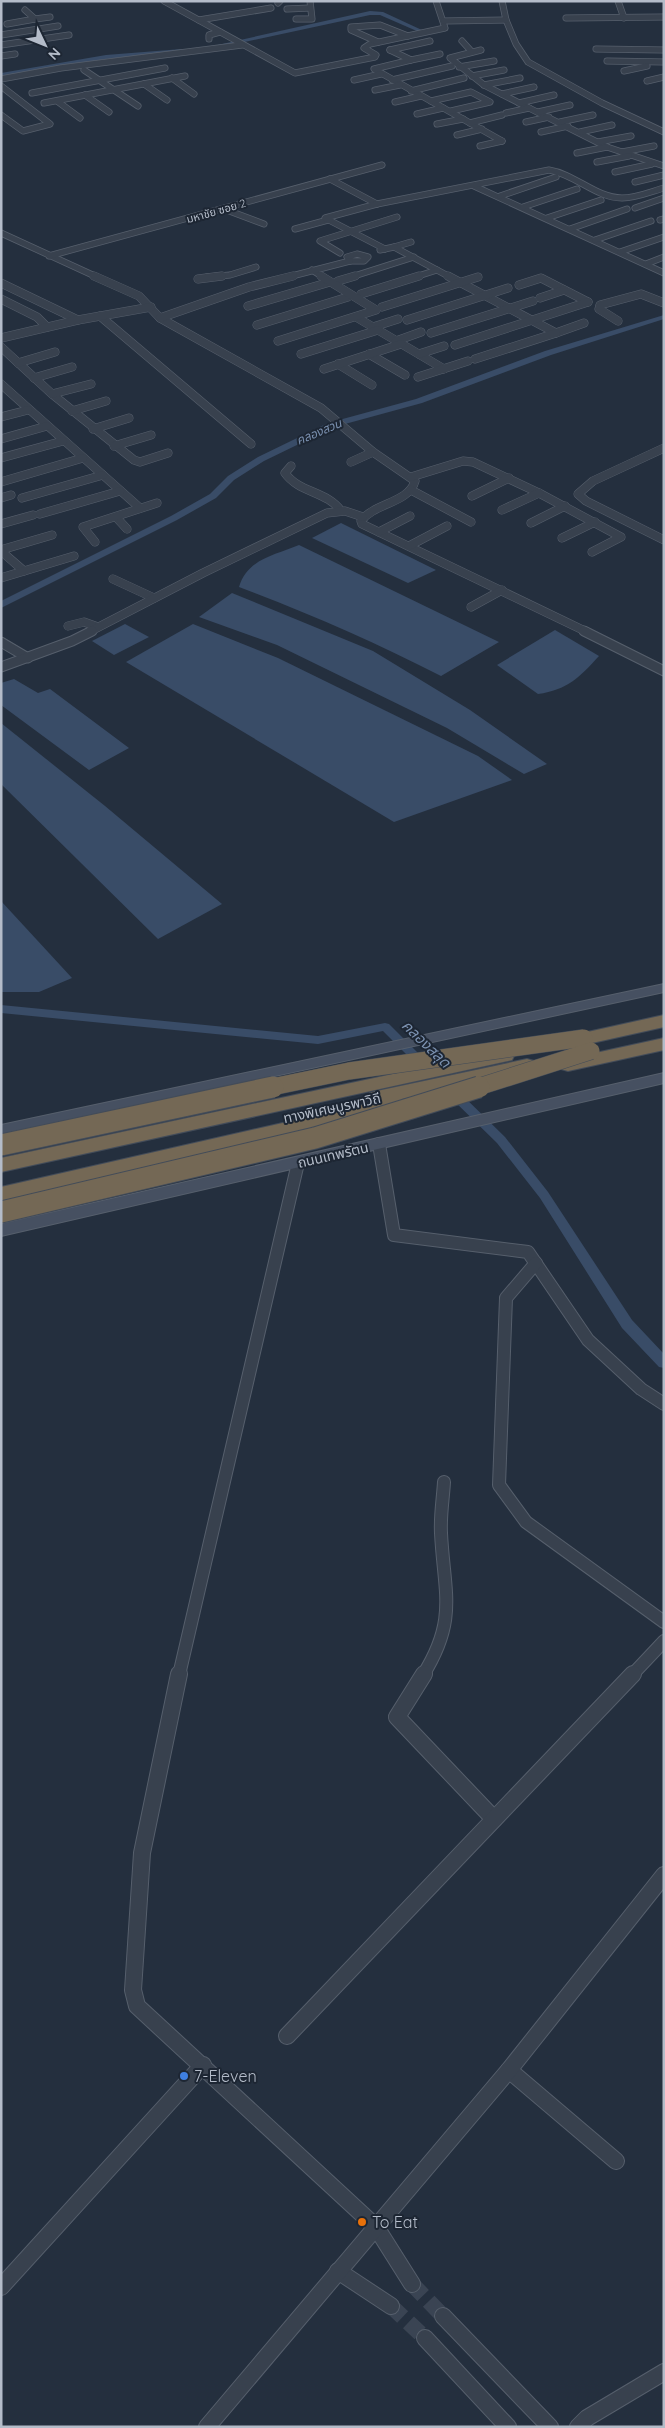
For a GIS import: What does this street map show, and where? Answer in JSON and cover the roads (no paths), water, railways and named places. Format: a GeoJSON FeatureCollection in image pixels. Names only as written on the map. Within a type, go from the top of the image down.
{"type":"FeatureCollection","features":[{"type":"Feature","properties":{"kind":"highway"},"geometry":{"type":"LineString","coordinates":[[1,1156],[664,1014]]}},
{"type":"Feature","properties":{"kind":"highway","name":"ทางพิเศษบูรพาวิถี"},"geometry":{"type":"LineString","coordinates":[[1,1181],[588,1045],[664,1021]]}},
{"type":"Feature","properties":{"kind":"highway","name":"ทางพิเศษบูรพาวิถี"},"geometry":{"type":"LineString","coordinates":[[1,1165],[588,1045],[664,1036]]}},
{"type":"Feature","properties":{"kind":"highway"},"geometry":{"type":"LineString","coordinates":[[1,1194],[664,1044]]}},
{"type":"Feature","properties":{"kind":"highway"},"geometry":{"type":"LineString","coordinates":[[1,1145],[340,1073],[588,1045]]}},
{"type":"Feature","properties":{"kind":"highway"},"geometry":{"type":"LineString","coordinates":[[1,1212],[341,1131],[588,1045]]}},
{"type":"Feature","properties":{"kind":"main road"},"geometry":{"type":"LineString","coordinates":[[1,1130],[664,988]]}},
{"type":"Feature","properties":{"kind":"main road","name":"ถนนเทพรัตน"},"geometry":{"type":"LineString","coordinates":[[1,1230],[664,1078]]}},
{"type":"Feature","properties":{"kind":"street"},"geometry":{"type":"LineString","coordinates":[[164,1],[239,44],[295,73],[376,55],[364,48],[370,42]]}},
{"type":"Feature","properties":{"kind":"street"},"geometry":{"type":"LineString","coordinates":[[296,19],[312,19],[310,1]]}},
{"type":"Feature","properties":{"kind":"street"},"geometry":{"type":"LineString","coordinates":[[408,36],[386,25],[351,25],[351,30],[370,42],[378,42],[408,36],[445,28],[436,1]]}},
{"type":"Feature","properties":{"kind":"street"},"geometry":{"type":"LineString","coordinates":[[502,1],[506,20],[516,44],[528,62],[602,103],[664,132]]}},
{"type":"Feature","properties":{"kind":"street"},"geometry":{"type":"LineString","coordinates":[[618,1],[624,18]]}},
{"type":"Feature","properties":{"kind":"street"},"geometry":{"type":"LineString","coordinates":[[199,20],[270,8]]}},
{"type":"Feature","properties":{"kind":"street"},"geometry":{"type":"LineString","coordinates":[[287,8],[310,8]]}},
{"type":"Feature","properties":{"kind":"street"},"geometry":{"type":"LineString","coordinates":[[25,10],[35,19]]}},
{"type":"Feature","properties":{"kind":"street"},"geometry":{"type":"LineString","coordinates":[[1,18],[4,24],[50,17]]}},
{"type":"Feature","properties":{"kind":"street"},"geometry":{"type":"LineString","coordinates":[[566,18],[664,17]]}},
{"type":"Feature","properties":{"kind":"street"},"geometry":{"type":"LineString","coordinates":[[444,21],[506,20]]}},
{"type":"Feature","properties":{"kind":"street"},"geometry":{"type":"LineString","coordinates":[[1,34],[58,26]]}},
{"type":"Feature","properties":{"kind":"street"},"geometry":{"type":"LineString","coordinates":[[209,39],[208,35],[220,32]]}},
{"type":"Feature","properties":{"kind":"street"},"geometry":{"type":"LineString","coordinates":[[1,45],[69,35]]}},
{"type":"Feature","properties":{"kind":"street"},"geometry":{"type":"LineString","coordinates":[[55,37],[64,45]]}},
{"type":"Feature","properties":{"kind":"street"},"geometry":{"type":"LineString","coordinates":[[26,41],[32,46]]}},
{"type":"Feature","properties":{"kind":"street"},"geometry":{"type":"LineString","coordinates":[[411,60],[390,50],[430,41]]}},
{"type":"Feature","properties":{"kind":"street"},"geometry":{"type":"LineString","coordinates":[[462,41],[472,52]]}},
{"type":"Feature","properties":{"kind":"street"},"geometry":{"type":"LineString","coordinates":[[20,83],[86,69],[189,54],[239,44]]}},
{"type":"Feature","properties":{"kind":"street"},"geometry":{"type":"LineString","coordinates":[[596,49],[664,50]]}},
{"type":"Feature","properties":{"kind":"street"},"geometry":{"type":"LineString","coordinates":[[481,50],[450,57],[484,87],[550,117],[608,147],[629,156],[664,166]]}},
{"type":"Feature","properties":{"kind":"street"},"geometry":{"type":"LineString","coordinates":[[1,56],[15,54]]}},
{"type":"Feature","properties":{"kind":"street"},"geometry":{"type":"LineString","coordinates":[[369,68],[440,54]]}},
{"type":"Feature","properties":{"kind":"street"},"geometry":{"type":"LineString","coordinates":[[1,84],[147,60]]}},
{"type":"Feature","properties":{"kind":"street"},"geometry":{"type":"LineString","coordinates":[[360,60],[370,65],[369,68]]}},
{"type":"Feature","properties":{"kind":"street"},"geometry":{"type":"LineString","coordinates":[[606,60],[664,62]]}},
{"type":"Feature","properties":{"kind":"street"},"geometry":{"type":"LineString","coordinates":[[353,61],[463,118],[502,141],[480,146]]}},
{"type":"Feature","properties":{"kind":"street"},"geometry":{"type":"LineString","coordinates":[[460,67],[494,61]]}},
{"type":"Feature","properties":{"kind":"street"},"geometry":{"type":"LineString","coordinates":[[624,71],[664,62]]}},
{"type":"Feature","properties":{"kind":"street"},"geometry":{"type":"LineString","coordinates":[[392,80],[452,66]]}},
{"type":"Feature","properties":{"kind":"street"},"geometry":{"type":"LineString","coordinates":[[32,93],[165,68]]}},
{"type":"Feature","properties":{"kind":"street"},"geometry":{"type":"LineString","coordinates":[[86,69],[138,106]]}},
{"type":"Feature","properties":{"kind":"street"},"geometry":{"type":"LineString","coordinates":[[472,76],[504,70]]}},
{"type":"Feature","properties":{"kind":"street"},"geometry":{"type":"LineString","coordinates":[[354,80],[381,74]]}},
{"type":"Feature","properties":{"kind":"street"},"geometry":{"type":"LineString","coordinates":[[44,103],[185,76]]}},
{"type":"Feature","properties":{"kind":"street"},"geometry":{"type":"LineString","coordinates":[[647,81],[664,77]]}},
{"type":"Feature","properties":{"kind":"street"},"geometry":{"type":"LineString","coordinates":[[172,78],[194,94]]}},
{"type":"Feature","properties":{"kind":"street"},"geometry":{"type":"LineString","coordinates":[[411,91],[464,78]]}},
{"type":"Feature","properties":{"kind":"street"},"geometry":{"type":"LineString","coordinates":[[431,101],[520,78]]}},
{"type":"Feature","properties":{"kind":"street"},"geometry":{"type":"LineString","coordinates":[[1,84],[50,124],[23,131],[1,115]]}},
{"type":"Feature","properties":{"kind":"street"},"geometry":{"type":"LineString","coordinates":[[144,84],[167,100]]}},
{"type":"Feature","properties":{"kind":"street"},"geometry":{"type":"LineString","coordinates":[[375,90],[400,85]]}},
{"type":"Feature","properties":{"kind":"street"},"geometry":{"type":"LineString","coordinates":[[502,94],[534,87]]}},
{"type":"Feature","properties":{"kind":"street"},"geometry":{"type":"LineString","coordinates":[[471,92],[497,106]]}},
{"type":"Feature","properties":{"kind":"street"},"geometry":{"type":"LineString","coordinates":[[85,95],[109,112]]}},
{"type":"Feature","properties":{"kind":"street"},"geometry":{"type":"LineString","coordinates":[[395,102],[420,96]]}},
{"type":"Feature","properties":{"kind":"street"},"geometry":{"type":"LineString","coordinates":[[519,103],[554,96]]}},
{"type":"Feature","properties":{"kind":"street"},"geometry":{"type":"LineString","coordinates":[[57,101],[80,118]]}},
{"type":"Feature","properties":{"kind":"street"},"geometry":{"type":"LineString","coordinates":[[451,112],[490,102]]}},
{"type":"Feature","properties":{"kind":"street"},"geometry":{"type":"LineString","coordinates":[[538,112],[570,105]]}},
{"type":"Feature","properties":{"kind":"street"},"geometry":{"type":"LineString","coordinates":[[417,114],[443,108]]}},
{"type":"Feature","properties":{"kind":"street"},"geometry":{"type":"LineString","coordinates":[[470,123],[529,108]]}},
{"type":"Feature","properties":{"kind":"street"},"geometry":{"type":"LineString","coordinates":[[560,122],[593,115]]}},
{"type":"Feature","properties":{"kind":"street"},"geometry":{"type":"LineString","coordinates":[[526,122],[550,117]]}},
{"type":"Feature","properties":{"kind":"street"},"geometry":{"type":"LineString","coordinates":[[437,124],[463,118]]}},
{"type":"Feature","properties":{"kind":"street"},"geometry":{"type":"LineString","coordinates":[[580,132],[612,125]]}},
{"type":"Feature","properties":{"kind":"street"},"geometry":{"type":"LineString","coordinates":[[541,132],[568,126]]}},
{"type":"Feature","properties":{"kind":"street"},"geometry":{"type":"LineString","coordinates":[[457,135],[482,129]]}},
{"type":"Feature","properties":{"kind":"street"},"geometry":{"type":"LineString","coordinates":[[598,142],[631,136]]}},
{"type":"Feature","properties":{"kind":"street"},"geometry":{"type":"LineString","coordinates":[[620,152],[654,146]]}},
{"type":"Feature","properties":{"kind":"street"},"geometry":{"type":"LineString","coordinates":[[577,153],[608,147]]}},
{"type":"Feature","properties":{"kind":"street"},"geometry":{"type":"LineString","coordinates":[[597,162],[629,156]]}},
{"type":"Feature","properties":{"kind":"street"},"geometry":{"type":"LineString","coordinates":[[615,172],[664,158]]}},
{"type":"Feature","properties":{"kind":"street","name":"มหาชัย ซอย 2"},"geometry":{"type":"LineString","coordinates":[[50,256],[382,165]]}},
{"type":"Feature","properties":{"kind":"street"},"geometry":{"type":"LineString","coordinates":[[328,220],[326,218],[330,216],[377,204],[554,170],[616,198],[626,198],[664,188]]}},
{"type":"Feature","properties":{"kind":"street"},"geometry":{"type":"LineString","coordinates":[[635,182],[664,175]]}},
{"type":"Feature","properties":{"kind":"street"},"geometry":{"type":"LineString","coordinates":[[500,196],[556,177]]}},
{"type":"Feature","properties":{"kind":"street"},"geometry":{"type":"LineString","coordinates":[[330,179],[377,204]]}},
{"type":"Feature","properties":{"kind":"street"},"geometry":{"type":"LineString","coordinates":[[478,185],[664,272]]}},
{"type":"Feature","properties":{"kind":"street"},"geometry":{"type":"LineString","coordinates":[[524,207],[577,189]]}},
{"type":"Feature","properties":{"kind":"street"},"geometry":{"type":"LineString","coordinates":[[654,191],[664,197]]}},
{"type":"Feature","properties":{"kind":"street"},"geometry":{"type":"LineString","coordinates":[[635,208],[664,197]]}},
{"type":"Feature","properties":{"kind":"street"},"geometry":{"type":"LineString","coordinates":[[547,218],[601,200]]}},
{"type":"Feature","properties":{"kind":"street"},"geometry":{"type":"LineString","coordinates":[[223,209],[264,224]]}},
{"type":"Feature","properties":{"kind":"street"},"geometry":{"type":"LineString","coordinates":[[570,229],[627,209]]}},
{"type":"Feature","properties":{"kind":"street"},"geometry":{"type":"LineString","coordinates":[[340,253],[320,241],[350,231],[366,218],[397,217]]}},
{"type":"Feature","properties":{"kind":"street"},"geometry":{"type":"LineString","coordinates":[[295,230],[328,220],[385,249]]}},
{"type":"Feature","properties":{"kind":"street"},"geometry":{"type":"LineString","coordinates":[[595,240],[651,220]]}},
{"type":"Feature","properties":{"kind":"street"},"geometry":{"type":"LineString","coordinates":[[1,233],[139,296],[160,318],[333,416],[373,452],[411,478],[415,484],[411,490],[366,514],[363,517],[362,524],[502,590],[664,671]]}},
{"type":"Feature","properties":{"kind":"street"},"geometry":{"type":"LineString","coordinates":[[620,252],[664,237]]}},
{"type":"Feature","properties":{"kind":"street"},"geometry":{"type":"LineString","coordinates":[[160,318],[249,287],[350,261],[347,258],[348,256],[364,255],[411,242]]}},
{"type":"Feature","properties":{"kind":"street"},"geometry":{"type":"LineString","coordinates":[[394,247],[556,333]]}},
{"type":"Feature","properties":{"kind":"street"},"geometry":{"type":"LineString","coordinates":[[248,306],[414,257]]}},
{"type":"Feature","properties":{"kind":"street"},"geometry":{"type":"LineString","coordinates":[[646,264],[664,258]]}},
{"type":"Feature","properties":{"kind":"street"},"geometry":{"type":"LineString","coordinates":[[198,279],[206,276],[226,276],[256,268]]}},
{"type":"Feature","properties":{"kind":"street"},"geometry":{"type":"LineString","coordinates":[[278,341],[376,309],[334,281],[312,270]]}},
{"type":"Feature","properties":{"kind":"street"},"geometry":{"type":"LineString","coordinates":[[361,294],[437,270]]}},
{"type":"Feature","properties":{"kind":"street"},"geometry":{"type":"LineString","coordinates":[[226,276],[234,280]]}},
{"type":"Feature","properties":{"kind":"street"},"geometry":{"type":"LineString","coordinates":[[382,307],[478,277]]}},
{"type":"Feature","properties":{"kind":"street"},"geometry":{"type":"LineString","coordinates":[[455,345],[530,320],[587,304],[541,278],[519,284]]}},
{"type":"Feature","properties":{"kind":"street"},"geometry":{"type":"LineString","coordinates":[[1,283],[78,320]]}},
{"type":"Feature","properties":{"kind":"street"},"geometry":{"type":"LineString","coordinates":[[242,284],[249,287]]}},
{"type":"Feature","properties":{"kind":"street"},"geometry":{"type":"LineString","coordinates":[[407,320],[508,288]]}},
{"type":"Feature","properties":{"kind":"street"},"geometry":{"type":"LineString","coordinates":[[431,333],[564,290]]}},
{"type":"Feature","properties":{"kind":"street"},"geometry":{"type":"LineString","coordinates":[[618,321],[599,309],[600,305],[641,294],[664,303]]}},
{"type":"Feature","properties":{"kind":"street"},"geometry":{"type":"LineString","coordinates":[[258,326],[348,297]]}},
{"type":"Feature","properties":{"kind":"street"},"geometry":{"type":"LineString","coordinates":[[1,299],[37,317],[46,330]]}},
{"type":"Feature","properties":{"kind":"street"},"geometry":{"type":"LineString","coordinates":[[272,299],[280,304]]}},
{"type":"Feature","properties":{"kind":"street"},"geometry":{"type":"LineString","coordinates":[[151,307],[78,320],[1,346],[34,378],[93,429],[137,462],[168,453]]}},
{"type":"Feature","properties":{"kind":"street"},"geometry":{"type":"LineString","coordinates":[[287,309],[295,314]]}},
{"type":"Feature","properties":{"kind":"street"},"geometry":{"type":"LineString","coordinates":[[100,316],[251,444]]}},
{"type":"Feature","properties":{"kind":"street"},"geometry":{"type":"LineString","coordinates":[[356,317],[444,369]]}},
{"type":"Feature","properties":{"kind":"street"},"geometry":{"type":"LineString","coordinates":[[301,354],[398,318]]}},
{"type":"Feature","properties":{"kind":"street"},"geometry":{"type":"LineString","coordinates":[[418,378],[584,323]]}},
{"type":"Feature","properties":{"kind":"street"},"geometry":{"type":"LineString","coordinates":[[1,338],[46,330]]}},
{"type":"Feature","properties":{"kind":"street"},"geometry":{"type":"LineString","coordinates":[[324,369],[370,354],[421,332]]}},
{"type":"Feature","properties":{"kind":"street"},"geometry":{"type":"LineString","coordinates":[[419,354],[444,346]]}},
{"type":"Feature","properties":{"kind":"street"},"geometry":{"type":"LineString","coordinates":[[18,362],[55,352]]}},
{"type":"Feature","properties":{"kind":"street"},"geometry":{"type":"LineString","coordinates":[[370,354],[405,375]]}},
{"type":"Feature","properties":{"kind":"street"},"geometry":{"type":"LineString","coordinates":[[338,364],[372,385]]}},
{"type":"Feature","properties":{"kind":"street"},"geometry":{"type":"LineString","coordinates":[[34,378],[72,367]]}},
{"type":"Feature","properties":{"kind":"street"},"geometry":{"type":"LineString","coordinates":[[1,384],[12,396],[140,508]]}},
{"type":"Feature","properties":{"kind":"street"},"geometry":{"type":"LineString","coordinates":[[52,394],[91,384]]}},
{"type":"Feature","properties":{"kind":"street"},"geometry":{"type":"LineString","coordinates":[[1,399],[12,396]]}},
{"type":"Feature","properties":{"kind":"street"},"geometry":{"type":"LineString","coordinates":[[72,411],[106,401]]}},
{"type":"Feature","properties":{"kind":"street"},"geometry":{"type":"LineString","coordinates":[[1,417],[28,410]]}},
{"type":"Feature","properties":{"kind":"street"},"geometry":{"type":"LineString","coordinates":[[93,429],[129,418]]}},
{"type":"Feature","properties":{"kind":"street"},"geometry":{"type":"LineString","coordinates":[[1,439],[47,426]]}},
{"type":"Feature","properties":{"kind":"street"},"geometry":{"type":"LineString","coordinates":[[114,446],[151,435]]}},
{"type":"Feature","properties":{"kind":"street"},"geometry":{"type":"LineString","coordinates":[[1,458],[63,441]]}},
{"type":"Feature","properties":{"kind":"street"},"geometry":{"type":"LineString","coordinates":[[664,448],[593,482],[578,494],[586,501],[664,540]]}},
{"type":"Feature","properties":{"kind":"street"},"geometry":{"type":"LineString","coordinates":[[351,462],[373,452]]}},
{"type":"Feature","properties":{"kind":"street"},"geometry":{"type":"LineString","coordinates":[[1,482],[83,458]]}},
{"type":"Feature","properties":{"kind":"street"},"geometry":{"type":"LineString","coordinates":[[411,478],[466,461],[473,462],[565,506],[622,537],[592,552]]}},
{"type":"Feature","properties":{"kind":"street"},"geometry":{"type":"LineString","coordinates":[[291,466],[285,472],[292,482],[331,501],[341,511]]}},
{"type":"Feature","properties":{"kind":"street"},"geometry":{"type":"LineString","coordinates":[[22,498],[103,475]]}},
{"type":"Feature","properties":{"kind":"street"},"geometry":{"type":"LineString","coordinates":[[472,496],[509,478]]}},
{"type":"Feature","properties":{"kind":"street"},"geometry":{"type":"LineString","coordinates":[[411,490],[471,522]]}},
{"type":"Feature","properties":{"kind":"street"},"geometry":{"type":"LineString","coordinates":[[1,524],[120,491]]}},
{"type":"Feature","properties":{"kind":"street"},"geometry":{"type":"LineString","coordinates":[[502,510],[539,493]]}},
{"type":"Feature","properties":{"kind":"street"},"geometry":{"type":"LineString","coordinates":[[1,498],[11,495]]}},
{"type":"Feature","properties":{"kind":"street"},"geometry":{"type":"LineString","coordinates":[[95,542],[83,527],[157,503]]}},
{"type":"Feature","properties":{"kind":"street"},"geometry":{"type":"LineString","coordinates":[[531,523],[565,506]]}},
{"type":"Feature","properties":{"kind":"street"},"geometry":{"type":"LineString","coordinates":[[1,667],[72,641],[154,598],[327,513],[341,511],[363,517]]}},
{"type":"Feature","properties":{"kind":"street"},"geometry":{"type":"LineString","coordinates":[[379,532],[410,516]]}},
{"type":"Feature","properties":{"kind":"street"},"geometry":{"type":"LineString","coordinates":[[116,517],[127,529]]}},
{"type":"Feature","properties":{"kind":"street"},"geometry":{"type":"LineString","coordinates":[[562,538],[595,522]]}},
{"type":"Feature","properties":{"kind":"street"},"geometry":{"type":"LineString","coordinates":[[410,546],[446,526]]}},
{"type":"Feature","properties":{"kind":"street"},"geometry":{"type":"LineString","coordinates":[[1,550],[52,535]]}},
{"type":"Feature","properties":{"kind":"street"},"geometry":{"type":"LineString","coordinates":[[1,550],[24,571]]}},
{"type":"Feature","properties":{"kind":"street"},"geometry":{"type":"LineString","coordinates":[[1,578],[74,556]]}},
{"type":"Feature","properties":{"kind":"street"},"geometry":{"type":"LineString","coordinates":[[113,579],[154,598]]}},
{"type":"Feature","properties":{"kind":"street"},"geometry":{"type":"LineString","coordinates":[[471,607],[502,590]]}},
{"type":"Feature","properties":{"kind":"street"},"geometry":{"type":"LineString","coordinates":[[68,626],[84,622],[98,627]]}},
{"type":"Feature","properties":{"kind":"street"},"geometry":{"type":"LineString","coordinates":[[1,642],[28,658]]}},
{"type":"Feature","properties":{"kind":"street"},"geometry":{"type":"LineString","coordinates":[[379,1144],[394,1235],[528,1252],[588,1340],[641,1388],[664,1404]]}},
{"type":"Feature","properties":{"kind":"street"},"geometry":{"type":"LineString","coordinates":[[298,1163],[182,1661],[142,1853],[133,1990],[137,2006],[146,2016],[203,2065],[376,2227],[412,2284]]}},
{"type":"Feature","properties":{"kind":"street"},"geometry":{"type":"LineString","coordinates":[[536,1263],[506,1298],[499,1485],[526,1522],[664,1622]]}},
{"type":"Feature","properties":{"kind":"street"},"geometry":{"type":"LineString","coordinates":[[444,1482],[441,1532],[446,1572],[447,1620],[437,1653],[397,1717],[494,1819]]}},
{"type":"Feature","properties":{"kind":"street"},"geometry":{"type":"LineString","coordinates":[[287,2036],[664,1641]]}},
{"type":"Feature","properties":{"kind":"street"},"geometry":{"type":"LineString","coordinates":[[207,2427],[510,2070],[664,1875]]}},
{"type":"Feature","properties":{"kind":"street"},"geometry":{"type":"LineString","coordinates":[[1,2287],[203,2065]]}},
{"type":"Feature","properties":{"kind":"street"},"geometry":{"type":"LineString","coordinates":[[510,2070],[616,2161]]}},
{"type":"Feature","properties":{"kind":"street"},"geometry":{"type":"LineString","coordinates":[[338,2271],[391,2306]]}},
{"type":"Feature","properties":{"kind":"street"},"geometry":{"type":"LineString","coordinates":[[443,2316],[550,2427]]}},
{"type":"Feature","properties":{"kind":"street"},"geometry":{"type":"LineString","coordinates":[[425,2338],[508,2427]]}},
{"type":"Feature","properties":{"kind":"street"},"geometry":{"type":"LineString","coordinates":[[578,2427],[587,2418],[664,2372]]}},
{"type":"Feature","properties":{"kind":"water"},"geometry":{"type":"Polygon","coordinates":[[[341,523],[436,570],[408,583],[312,538],[341,523]]]}},
{"type":"Feature","properties":{"kind":"water"},"geometry":{"type":"Polygon","coordinates":[[[299,545],[499,642],[441,676],[341,628],[239,587],[248,570],[255,564],[272,555],[299,545]]]}},
{"type":"Feature","properties":{"kind":"water"},"geometry":{"type":"Polygon","coordinates":[[[232,593],[373,651],[470,710],[547,764],[524,774],[447,728],[277,645],[199,617],[232,593]]]}},
{"type":"Feature","properties":{"kind":"water"},"geometry":{"type":"Polygon","coordinates":[[[125,624],[149,637],[114,655],[92,641],[125,624]]]}},
{"type":"Feature","properties":{"kind":"water"},"geometry":{"type":"Polygon","coordinates":[[[193,624],[278,658],[478,756],[512,780],[394,822],[126,662],[193,624]]]}},
{"type":"Feature","properties":{"kind":"water"},"geometry":{"type":"Polygon","coordinates":[[[555,630],[599,656],[586,670],[565,686],[538,694],[497,665],[555,630]]]}},
{"type":"Feature","properties":{"kind":"water"},"geometry":{"type":"Polygon","coordinates":[[[14,679],[38,693],[50,689],[129,748],[89,770],[1,705],[1,683],[14,679]]]}},
{"type":"Feature","properties":{"kind":"water"},"geometry":{"type":"Polygon","coordinates":[[[1,723],[105,806],[222,904],[158,939],[1,784],[1,723]]]}},
{"type":"Feature","properties":{"kind":"water"},"geometry":{"type":"Polygon","coordinates":[[[1,901],[72,978],[39,992],[1,992],[1,901]]]}},
{"type":"Feature","properties":{"kind":"waterway"},"geometry":{"type":"LineString","coordinates":[[207,48],[370,13],[381,13],[421,31]]}},
{"type":"Feature","properties":{"kind":"waterway"},"geometry":{"type":"LineString","coordinates":[[1,75],[106,57],[182,51]]}},
{"type":"Feature","properties":{"kind":"waterway","name":"คลองสวน"},"geometry":{"type":"LineString","coordinates":[[1,605],[174,518],[213,496],[231,478],[261,459],[331,425],[419,401],[548,353],[664,317]]}},
{"type":"Feature","properties":{"kind":"waterway","name":"คลองสลุด"},"geometry":{"type":"LineString","coordinates":[[1,1009],[318,1040],[385,1027],[423,1064]]}},
{"type":"Feature","properties":{"kind":"waterway","name":"คลองสลุด"},"geometry":{"type":"LineString","coordinates":[[452,1092],[501,1140],[544,1195],[627,1324],[664,1363]]}},
{"type":"Feature","properties":{"kind":"tunnel"},"geometry":{"type":"LineString","coordinates":[[412,2284],[443,2316]]}},
{"type":"Feature","properties":{"kind":"tunnel"},"geometry":{"type":"LineString","coordinates":[[391,2306],[425,2338]]}},
{"type":"Feature","properties":{"kind":"place","name":"7-Eleven"},"geometry":{"type":"Point","coordinates":[184,2076]}},
{"type":"Feature","properties":{"kind":"place","name":"To Eat"},"geometry":{"type":"Point","coordinates":[362,2222]}}]}
